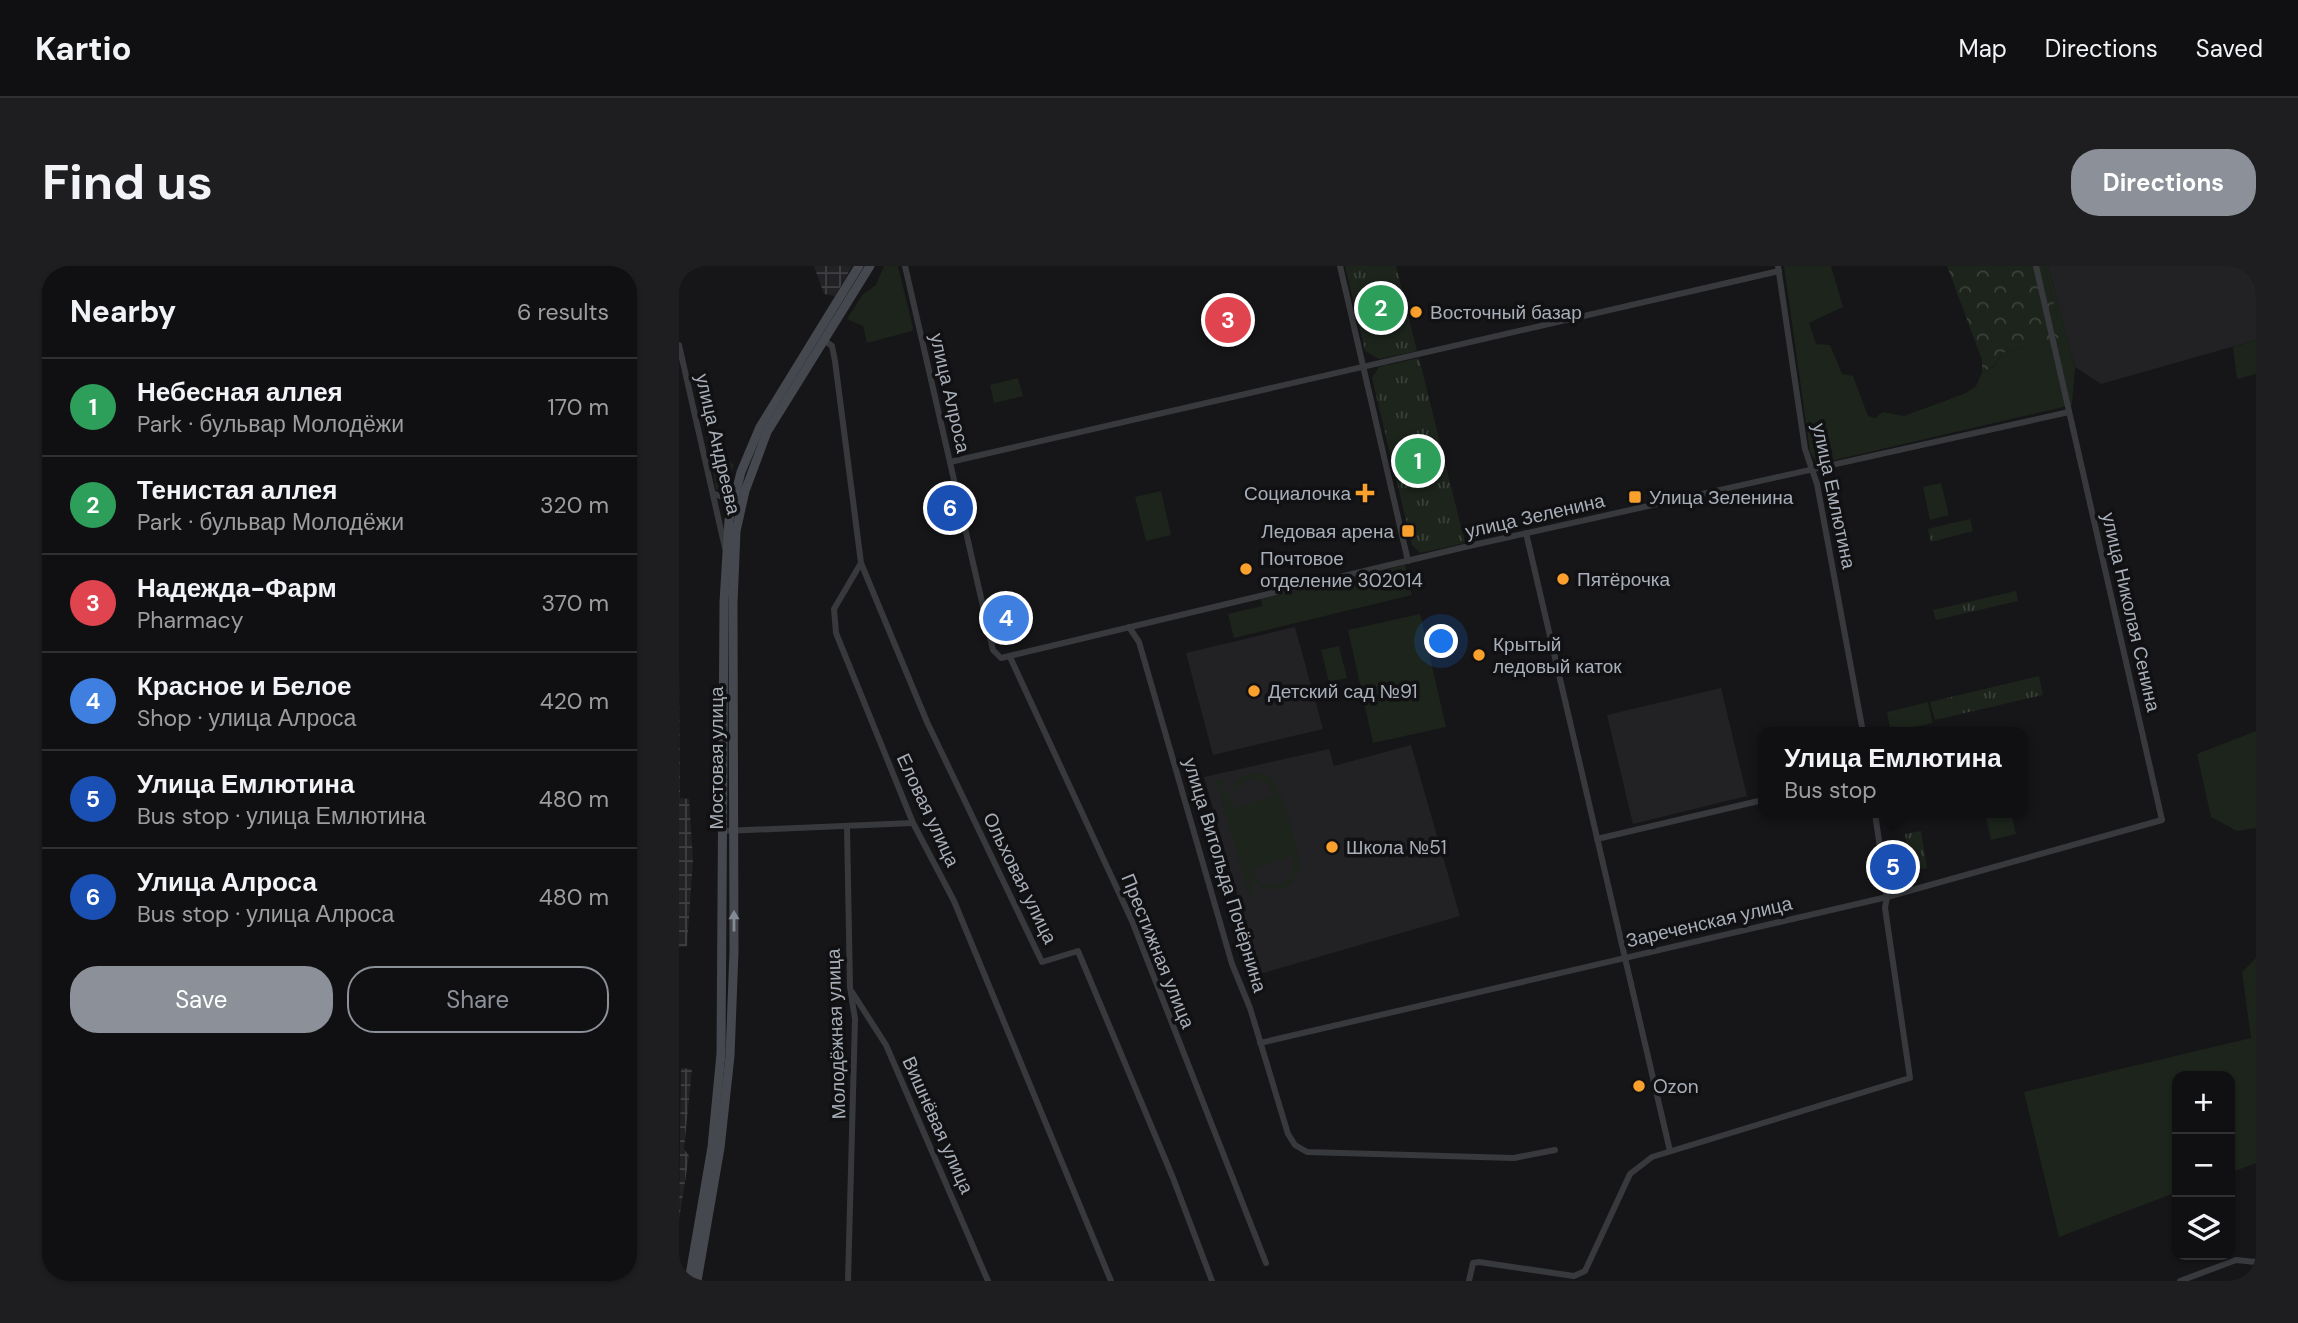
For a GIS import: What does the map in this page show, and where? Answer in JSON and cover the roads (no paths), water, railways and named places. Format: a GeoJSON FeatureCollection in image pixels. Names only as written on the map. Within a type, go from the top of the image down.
{"type":"FeatureCollection","features":[{"type":"Feature","properties":{"kind":"main road","name":"Мостовая улица"},"geometry":{"type":"LineString","coordinates":[[697,1281],[728,1084],[734,950],[729,831],[726,550],[734,492],[760,427],[859,266]]}},
{"type":"Feature","properties":{"kind":"main road","name":"Мостовая улица"},"geometry":{"type":"LineString","coordinates":[[689,1281],[712,1147],[719,1083],[729,831],[736,531],[751,469],[767,432],[870,266]]}},
{"type":"Feature","properties":{"kind":"street","name":"улица Алроса"},"geometry":{"type":"LineString","coordinates":[[905,266],[993,650],[1001,658],[1010,657]]}},
{"type":"Feature","properties":{"kind":"street"},"geometry":{"type":"LineString","coordinates":[[1339,266],[1408,561]]}},
{"type":"Feature","properties":{"kind":"street","name":"улица Николая Сенина"},"geometry":{"type":"LineString","coordinates":[[2036,266],[2162,820]]}},
{"type":"Feature","properties":{"kind":"street"},"geometry":{"type":"LineString","coordinates":[[950,462],[1779,269]]}},
{"type":"Feature","properties":{"kind":"street","name":"улица Емлютина"},"geometry":{"type":"LineString","coordinates":[[1779,269],[1805,449],[1812,470],[1862,727]]}},
{"type":"Feature","properties":{"kind":"street"},"geometry":{"type":"LineString","coordinates":[[824,340],[832,346],[835,361],[861,563]]}},
{"type":"Feature","properties":{"kind":"street","name":"улица Андреева"},"geometry":{"type":"LineString","coordinates":[[679,345],[682,372],[714,492],[726,550]]}},
{"type":"Feature","properties":{"kind":"street","name":"улица Зеленина"},"geometry":{"type":"LineString","coordinates":[[1010,657],[1526,533],[2069,412]]}},
{"type":"Feature","properties":{"kind":"street"},"geometry":{"type":"LineString","coordinates":[[714,492],[722,499],[730,498],[734,492]]}},
{"type":"Feature","properties":{"kind":"street"},"geometry":{"type":"LineString","coordinates":[[1526,533],[1670,1151]]}},
{"type":"Feature","properties":{"kind":"street","name":"Еловая улица"},"geometry":{"type":"LineString","coordinates":[[861,563],[834,609],[836,633],[913,823],[954,901],[1111,1281]]}},
{"type":"Feature","properties":{"kind":"street","name":"Ольховая улица"},"geometry":{"type":"LineString","coordinates":[[861,563],[927,722],[1042,962],[1078,951],[1173,1178],[1212,1281]]}},
{"type":"Feature","properties":{"kind":"street","name":"улица Витольда Почёрнина"},"geometry":{"type":"LineString","coordinates":[[1129,627],[1139,642],[1232,964],[1288,1134],[1295,1145],[1307,1152],[1514,1158],[1555,1150]]}},
{"type":"Feature","properties":{"kind":"street","name":"Престижная улица"},"geometry":{"type":"LineString","coordinates":[[1010,657],[1016,677],[1132,921],[1266,1263]]}},
{"type":"Feature","properties":{"kind":"street"},"geometry":{"type":"LineString","coordinates":[[1597,839],[1758,801]]}},
{"type":"Feature","properties":{"kind":"street"},"geometry":{"type":"LineString","coordinates":[[1469,1281],[1473,1263],[1479,1262],[1574,1276],[1585,1271],[1630,1174],[1652,1157],[1910,1078],[1885,908],[1887,897],[1876,818]]}},
{"type":"Feature","properties":{"kind":"street","name":"Зареченская улица"},"geometry":{"type":"LineString","coordinates":[[1260,1043],[1887,897],[2162,820]]}},
{"type":"Feature","properties":{"kind":"street"},"geometry":{"type":"LineString","coordinates":[[729,831],[913,823]]}},
{"type":"Feature","properties":{"kind":"street","name":"Молодёжная улица"},"geometry":{"type":"LineString","coordinates":[[847,827],[850,987],[855,1046],[848,1281]]}},
{"type":"Feature","properties":{"kind":"street","name":"Вишнёвая улица"},"geometry":{"type":"LineString","coordinates":[[850,987],[885,1045],[988,1281]]}},
{"type":"Feature","properties":{"kind":"street"},"geometry":{"type":"LineString","coordinates":[[2180,1281],[2236,1260],[2256,1262]]}},
{"type":"Feature","properties":{"kind":"place","name":"Тенистая аллея"},"geometry":{"type":"Point","coordinates":[1381,308]}},
{"type":"Feature","properties":{"kind":"place","name":"Восточный базар"},"geometry":{"type":"Point","coordinates":[1416,312]}},
{"type":"Feature","properties":{"kind":"place","name":"Надежда-Фарм"},"geometry":{"type":"Point","coordinates":[1228,320]}},
{"type":"Feature","properties":{"kind":"place","name":"Небесная аллея"},"geometry":{"type":"Point","coordinates":[1418,461]}},
{"type":"Feature","properties":{"kind":"place","name":"Социалочка"},"geometry":{"type":"Point","coordinates":[1365,493]}},
{"type":"Feature","properties":{"kind":"place","name":"Улица Зеленина"},"geometry":{"type":"Point","coordinates":[1635,497]}},
{"type":"Feature","properties":{"kind":"place","name":"Улица Алроса"},"geometry":{"type":"Point","coordinates":[950,508]}},
{"type":"Feature","properties":{"kind":"place","name":"Ледовая арена"},"geometry":{"type":"Point","coordinates":[1408,531]}},
{"type":"Feature","properties":{"kind":"place","name":"Почтовое отделение 302014"},"geometry":{"type":"Point","coordinates":[1246,569]}},
{"type":"Feature","properties":{"kind":"place","name":"Пятёрочка"},"geometry":{"type":"Point","coordinates":[1563,579]}},
{"type":"Feature","properties":{"kind":"place","name":"Красное и Белое"},"geometry":{"type":"Point","coordinates":[1006,618]}},
{"type":"Feature","properties":{"kind":"place","name":"Крытый ледовый каток"},"geometry":{"type":"Point","coordinates":[1479,655]}},
{"type":"Feature","properties":{"kind":"place","name":"Детский сад №91"},"geometry":{"type":"Point","coordinates":[1254,691]}},
{"type":"Feature","properties":{"kind":"place","name":"Школа №51"},"geometry":{"type":"Point","coordinates":[1332,847]}},
{"type":"Feature","properties":{"kind":"place","name":"Улица Емлютина"},"geometry":{"type":"Point","coordinates":[1893,867]}},
{"type":"Feature","properties":{"kind":"place","name":"Ozon"},"geometry":{"type":"Point","coordinates":[1639,1086]}}]}
